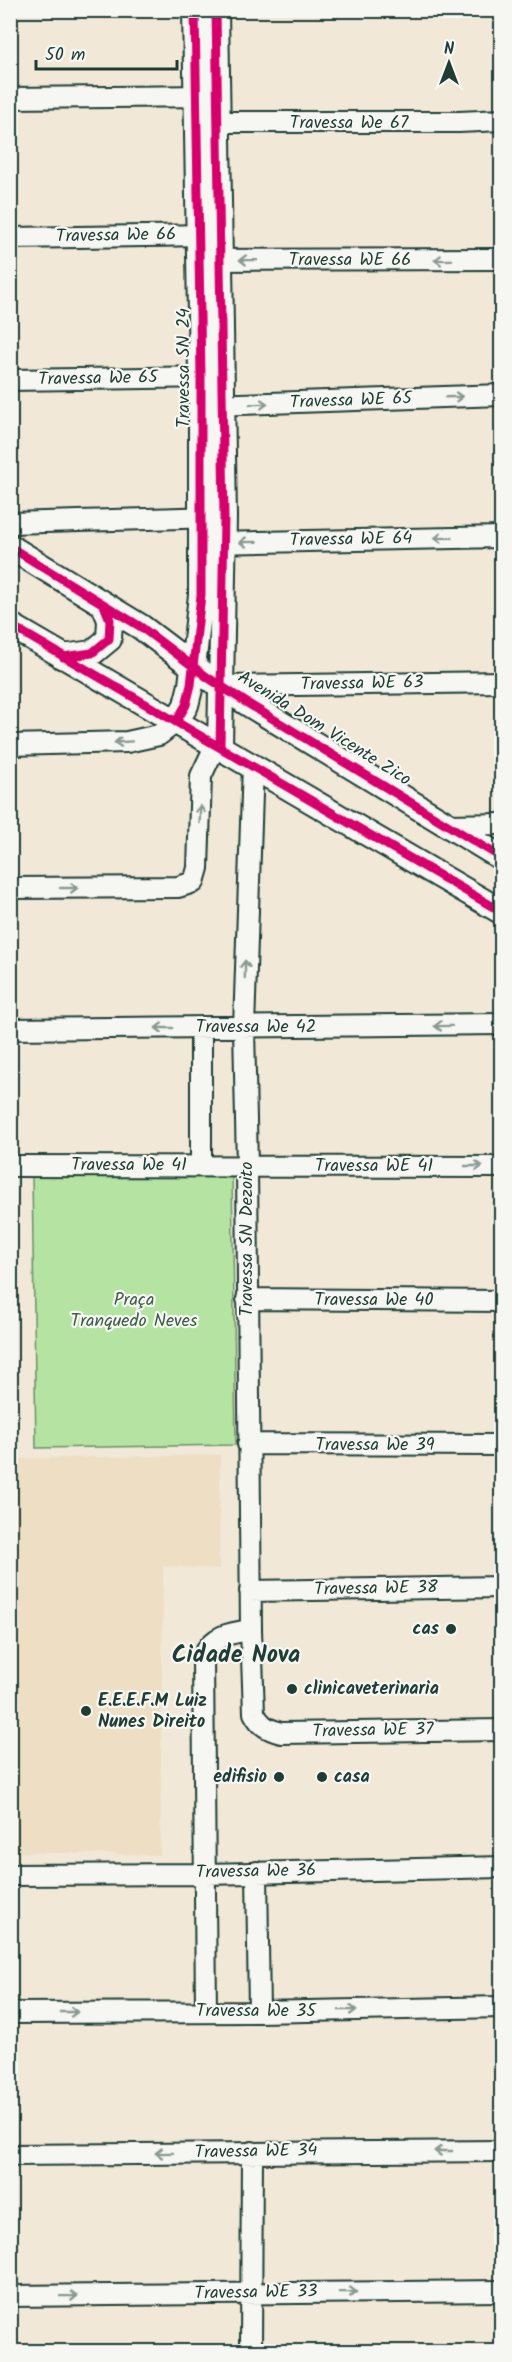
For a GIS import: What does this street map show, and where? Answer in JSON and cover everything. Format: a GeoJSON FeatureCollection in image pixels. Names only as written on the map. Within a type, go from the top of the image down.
{"type":"FeatureCollection","features":[{"type":"Feature","properties":{"kind":"main road","name":"Travessa SN 24"},"geometry":{"type":"LineString","coordinates":[[195,10],[207,122],[212,377],[212,543],[222,686],[220,747]]}},
{"type":"Feature","properties":{"kind":"main road","name":"Travessa SN 24"},"geometry":{"type":"LineString","coordinates":[[206,96],[216,10]]}},
{"type":"Feature","properties":{"kind":"main road","name":"Travessa SN 24"},"geometry":{"type":"LineString","coordinates":[[176,722],[189,696],[201,595],[212,543]]}},
{"type":"Feature","properties":{"kind":"main road","name":"Avenida Dom Vicente Zico"},"geometry":{"type":"LineString","coordinates":[[10,547],[141,627],[247,703],[501,858]]}},
{"type":"Feature","properties":{"kind":"main road"},"geometry":{"type":"LineString","coordinates":[[63,657],[92,653],[110,639],[110,620],[104,605]]}},
{"type":"Feature","properties":{"kind":"main road"},"geometry":{"type":"LineString","coordinates":[[10,625],[501,912]]}},
{"type":"Feature","properties":{"kind":"street"},"geometry":{"type":"LineString","coordinates":[[10,98],[206,96]]}},
{"type":"Feature","properties":{"kind":"street","name":"Travessa We 67"},"geometry":{"type":"LineString","coordinates":[[207,122],[501,120]]}},
{"type":"Feature","properties":{"kind":"street","name":"Travessa We 66"},"geometry":{"type":"LineString","coordinates":[[10,238],[210,235]]}},
{"type":"Feature","properties":{"kind":"street","name":"Travessa WE 66"},"geometry":{"type":"LineString","coordinates":[[210,260],[501,259]]}},
{"type":"Feature","properties":{"kind":"street","name":"Travessa We 65"},"geometry":{"type":"LineString","coordinates":[[10,380],[212,377]]}},
{"type":"Feature","properties":{"kind":"street","name":"Travessa WE 65"},"geometry":{"type":"LineString","coordinates":[[212,405],[501,395]]}},
{"type":"Feature","properties":{"kind":"street"},"geometry":{"type":"LineString","coordinates":[[10,523],[213,517]]}},
{"type":"Feature","properties":{"kind":"street","name":"Travessa WE 64"},"geometry":{"type":"LineString","coordinates":[[212,543],[501,537]]}},
{"type":"Feature","properties":{"kind":"street","name":"Travessa WE 63"},"geometry":{"type":"LineString","coordinates":[[222,686],[501,682]]}},
{"type":"Feature","properties":{"kind":"street"},"geometry":{"type":"LineString","coordinates":[[10,745],[136,741],[159,735],[176,722]]}},
{"type":"Feature","properties":{"kind":"street"},"geometry":{"type":"LineString","coordinates":[[10,888],[178,887],[194,882],[198,868],[201,776],[211,755],[220,747]]}},
{"type":"Feature","properties":{"kind":"street","name":"Travessa SN Dezoito"},"geometry":{"type":"LineString","coordinates":[[253,765],[244,1027],[248,1166],[250,1591],[254,1713]]}},
{"type":"Feature","properties":{"kind":"street"},"geometry":{"type":"LineString","coordinates":[[448,825],[501,824]]}},
{"type":"Feature","properties":{"kind":"street","name":"Travessa We 42"},"geometry":{"type":"LineString","coordinates":[[10,1029],[501,1024]]}},
{"type":"Feature","properties":{"kind":"street"},"geometry":{"type":"LineString","coordinates":[[201,1028],[201,1165]]}},
{"type":"Feature","properties":{"kind":"street","name":"Travessa We 41"},"geometry":{"type":"LineString","coordinates":[[10,1166],[248,1166]]}},
{"type":"Feature","properties":{"kind":"street","name":"Travessa WE 41"},"geometry":{"type":"LineString","coordinates":[[248,1166],[501,1167]]}},
{"type":"Feature","properties":{"kind":"street","name":"Travessa We 40"},"geometry":{"type":"LineString","coordinates":[[248,1299],[501,1301]]}},
{"type":"Feature","properties":{"kind":"street","name":"Travessa We 39"},"geometry":{"type":"LineString","coordinates":[[248,1444],[501,1445]]}},
{"type":"Feature","properties":{"kind":"street","name":"Travessa WE 38"},"geometry":{"type":"LineString","coordinates":[[250,1591],[501,1587]]}},
{"type":"Feature","properties":{"kind":"street"},"geometry":{"type":"LineString","coordinates":[[206,2011],[202,1656],[207,1647],[222,1634],[251,1630]]}},
{"type":"Feature","properties":{"kind":"street","name":"Travessa WE 37"},"geometry":{"type":"LineString","coordinates":[[254,1713],[260,1724],[269,1730],[281,1733],[501,1730]]}},
{"type":"Feature","properties":{"kind":"street","name":"Travessa We 36"},"geometry":{"type":"LineString","coordinates":[[10,1875],[205,1874],[501,1867]]}},
{"type":"Feature","properties":{"kind":"street"},"geometry":{"type":"LineString","coordinates":[[257,1872],[259,2012]]}},
{"type":"Feature","properties":{"kind":"street","name":"Travessa We 35"},"geometry":{"type":"LineString","coordinates":[[10,2013],[259,2012],[501,2007]]}},
{"type":"Feature","properties":{"kind":"street","name":"Travessa WE 34"},"geometry":{"type":"LineString","coordinates":[[10,2155],[501,2151]]}},
{"type":"Feature","properties":{"kind":"street"},"geometry":{"type":"LineString","coordinates":[[251,2352],[252,2152]]}},
{"type":"Feature","properties":{"kind":"street","name":"Travessa WE 33"},"geometry":{"type":"LineString","coordinates":[[10,2296],[501,2291]]}},
{"type":"Feature","properties":{"kind":"shaded area","name":"E.E.E.F.M Luiz Nunes Direito"},"geometry":{"type":"Polygon","coordinates":[[[220,1455],[219,1569],[163,1566],[160,1855],[11,1852],[11,1459],[220,1455]]]}},
{"type":"Feature","properties":{"kind":"green space","name":"Praça Tranquedo Neves"},"geometry":{"type":"Polygon","coordinates":[[[232,1174],[236,1445],[36,1448],[32,1176],[232,1174]]]}},
{"type":"Feature","properties":{"kind":"cycle path"},"geometry":{"type":"LineString","coordinates":[[176,722],[186,705],[191,685],[201,595],[201,377],[195,10]]}},
{"type":"Feature","properties":{"kind":"cycle path"},"geometry":{"type":"LineString","coordinates":[[216,10],[224,517],[220,747]]}},
{"type":"Feature","properties":{"kind":"cycle path"},"geometry":{"type":"LineString","coordinates":[[10,547],[141,627],[207,677],[247,703],[502,858]]}},
{"type":"Feature","properties":{"kind":"cycle path"},"geometry":{"type":"LineString","coordinates":[[63,657],[92,653],[109,639],[110,620],[104,605]]}},
{"type":"Feature","properties":{"kind":"cycle path"},"geometry":{"type":"LineString","coordinates":[[10,625],[502,912]]}},
{"type":"Feature","properties":{"kind":"place","name":"cas"},"geometry":{"type":"Point","coordinates":[451,1629]}},
{"type":"Feature","properties":{"kind":"place","name":"clinicaveterinaria"},"geometry":{"type":"Point","coordinates":[292,1689]}},
{"type":"Feature","properties":{"kind":"place","name":"E.E.E.F.M Luiz Nunes Direito"},"geometry":{"type":"Point","coordinates":[86,1711]}},
{"type":"Feature","properties":{"kind":"place","name":"edifisio"},"geometry":{"type":"Point","coordinates":[279,1777]}},
{"type":"Feature","properties":{"kind":"place","name":"casa"},"geometry":{"type":"Point","coordinates":[322,1777]}},
{"type":"Feature","properties":{"kind":"district","name":"Cidade Nova"},"geometry":{"type":"Point","coordinates":[236,1655]}}]}
